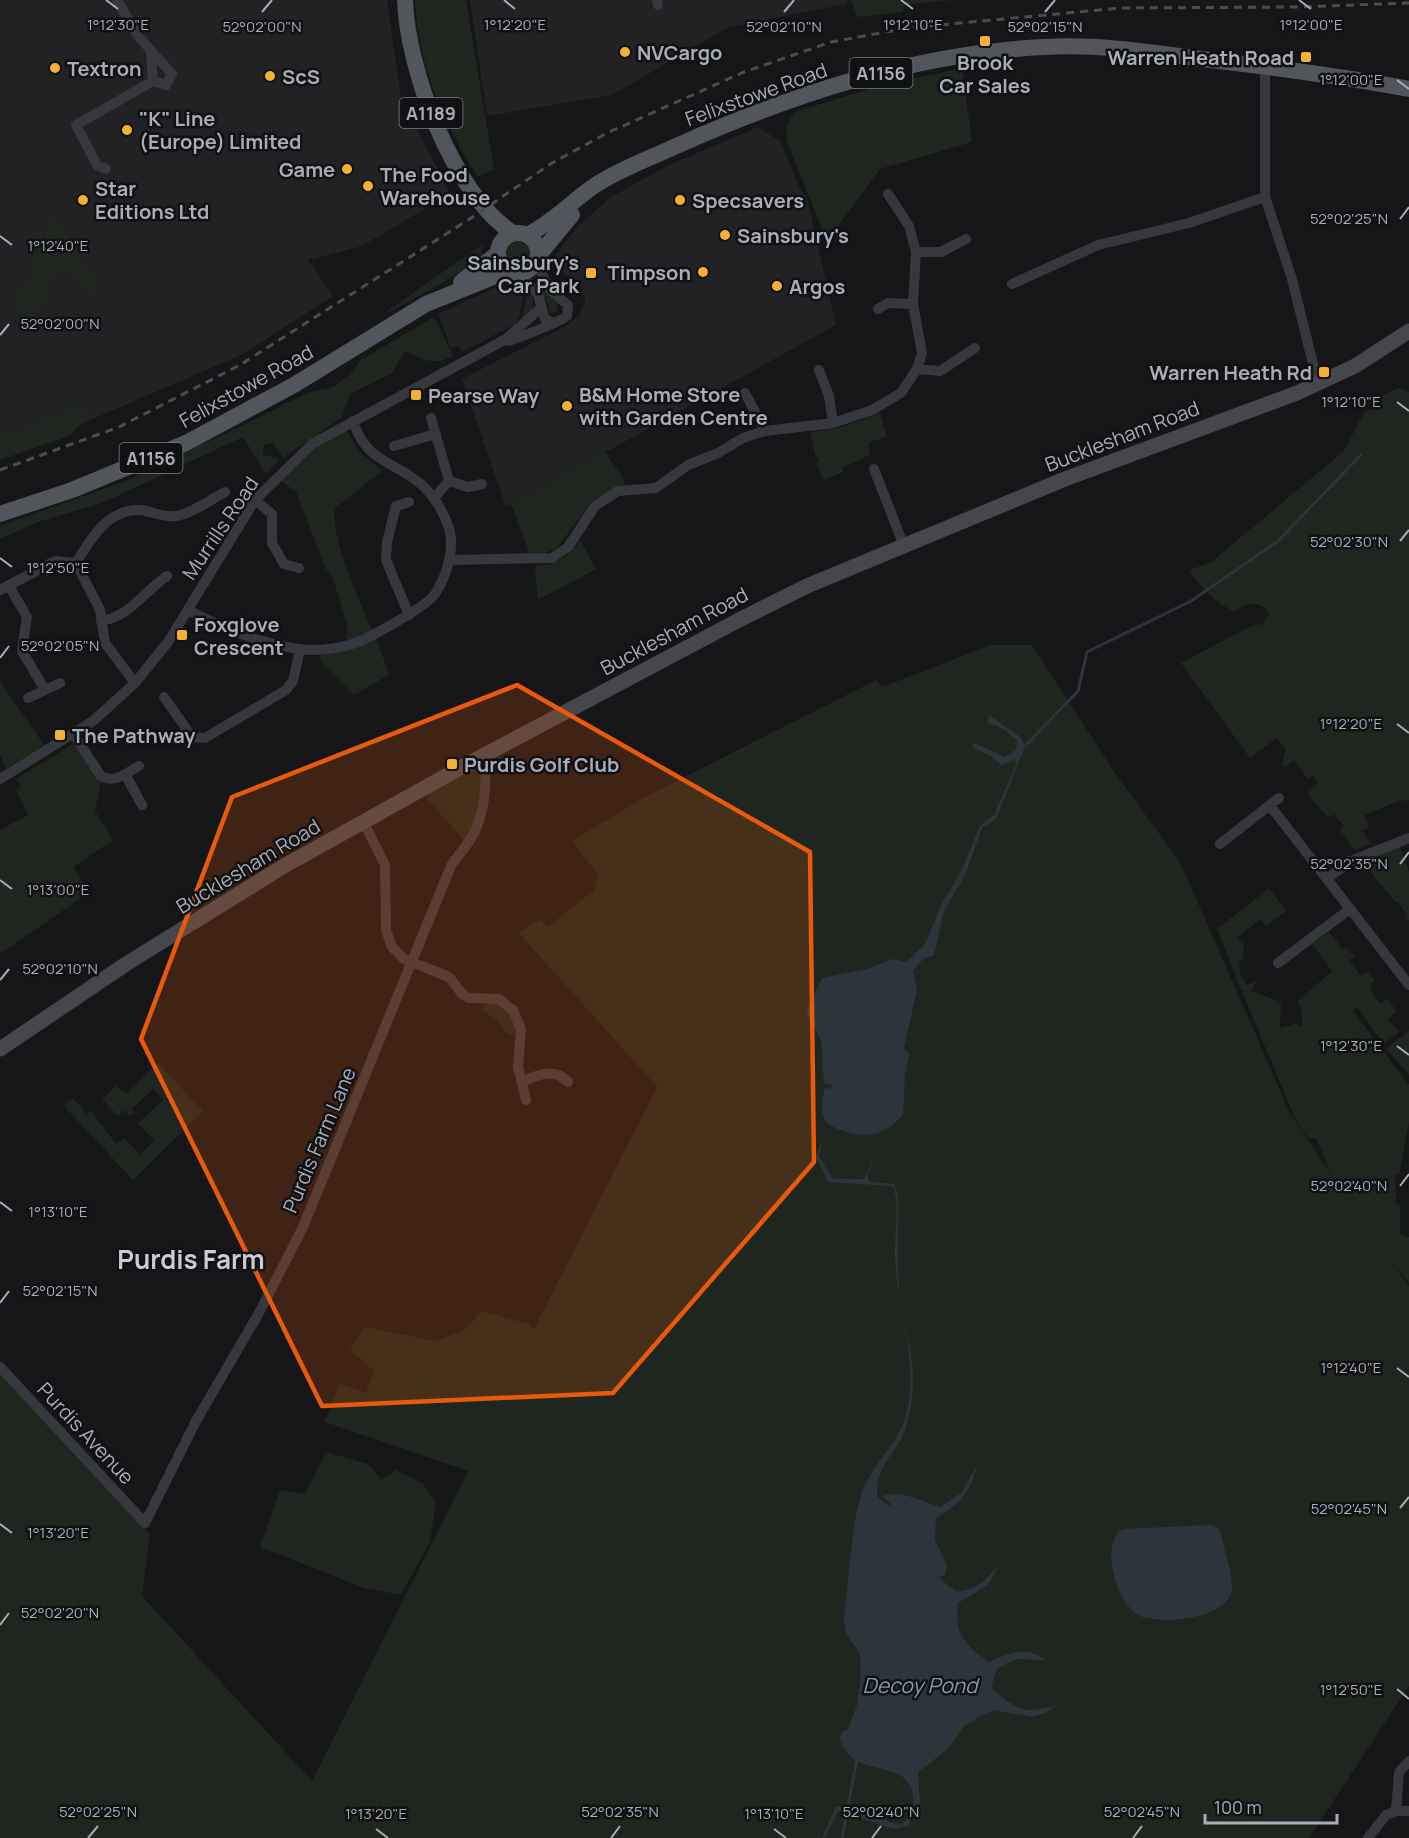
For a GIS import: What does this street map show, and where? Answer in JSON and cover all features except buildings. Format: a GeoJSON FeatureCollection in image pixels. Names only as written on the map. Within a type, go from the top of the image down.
{"type":"FeatureCollection","features":[{"type":"Feature","properties":{"kind":"main road","name":"A1189"},"geometry":{"type":"LineString","coordinates":[[405,0],[410,47],[423,92],[441,136],[479,199],[492,226],[497,252]]}},
{"type":"Feature","properties":{"kind":"main road","name":"Felixstowe Road"},"geometry":{"type":"LineString","coordinates":[[520,234],[558,217],[596,185],[722,127],[801,98],[899,68],[963,54],[1079,46],[1265,66],[1409,88]]}},
{"type":"Feature","properties":{"kind":"main road","name":"Felixstowe Road"},"geometry":{"type":"LineString","coordinates":[[537,259],[580,208],[653,157]]}},
{"type":"Feature","properties":{"kind":"main road"},"geometry":{"type":"LineString","coordinates":[[490,213],[514,225],[529,223],[596,185]]}},
{"type":"Feature","properties":{"kind":"main road","name":"A1189"},"geometry":{"type":"LineString","coordinates":[[479,199],[502,226],[520,234]]}},
{"type":"Feature","properties":{"kind":"main road"},"geometry":{"type":"LineString","coordinates":[[520,234],[536,244],[537,259],[532,267],[514,272],[499,261],[497,252],[502,239],[520,234]]}},
{"type":"Feature","properties":{"kind":"main road","name":"Felixstowe Road"},"geometry":{"type":"LineString","coordinates":[[0,514],[72,490],[186,443],[294,386],[482,268],[497,252]]}},
{"type":"Feature","properties":{"kind":"main road","name":"Felixstowe Road"},"geometry":{"type":"LineString","coordinates":[[435,299],[514,272]]}},
{"type":"Feature","properties":{"kind":"street"},"geometry":{"type":"LineString","coordinates":[[106,169],[98,165],[76,125],[153,81],[166,85],[172,74],[151,54],[117,0]]}},
{"type":"Feature","properties":{"kind":"street"},"geometry":{"type":"LineString","coordinates":[[151,54],[153,81]]}},
{"type":"Feature","properties":{"kind":"street"},"geometry":{"type":"LineString","coordinates":[[1265,66],[1265,197],[1292,279],[1317,384]]}},
{"type":"Feature","properties":{"kind":"street"},"geometry":{"type":"LineString","coordinates":[[450,560],[552,558],[568,547],[595,506],[618,491],[656,488],[688,465],[765,431],[832,423],[885,405],[906,388],[917,369],[922,353],[914,304],[916,252],[909,226],[888,194]]}},
{"type":"Feature","properties":{"kind":"street"},"geometry":{"type":"LineString","coordinates":[[1012,284],[1098,245],[1189,223],[1265,197]]}},
{"type":"Feature","properties":{"kind":"street"},"geometry":{"type":"LineString","coordinates":[[916,252],[940,252],[966,239]]}},
{"type":"Feature","properties":{"kind":"street"},"geometry":{"type":"LineString","coordinates":[[514,272],[538,296],[544,319],[559,323],[567,316],[568,305],[550,290],[537,259]]}},
{"type":"Feature","properties":{"kind":"street"},"geometry":{"type":"LineString","coordinates":[[878,309],[888,303],[914,304]]}},
{"type":"Feature","properties":{"kind":"street","name":"Murrills Road"},"geometry":{"type":"LineString","coordinates":[[0,779],[74,735],[100,716],[135,683],[188,610],[224,546],[255,500],[312,444],[506,339],[541,308]]}},
{"type":"Feature","properties":{"kind":"street","name":"Murrills Road"},"geometry":{"type":"LineString","coordinates":[[506,339],[510,341],[553,323]]}},
{"type":"Feature","properties":{"kind":"street","name":"Bucklesham Road"},"geometry":{"type":"LineString","coordinates":[[0,1049],[126,964],[284,866],[483,756],[778,600],[1065,479],[1317,384],[1355,366],[1409,331]]}},
{"type":"Feature","properties":{"kind":"street"},"geometry":{"type":"LineString","coordinates":[[917,369],[940,371],[975,348]]}},
{"type":"Feature","properties":{"kind":"street"},"geometry":{"type":"LineString","coordinates":[[819,370],[829,396],[832,423]]}},
{"type":"Feature","properties":{"kind":"street"},"geometry":{"type":"LineString","coordinates":[[745,393],[765,431]]}},
{"type":"Feature","properties":{"kind":"street"},"geometry":{"type":"LineString","coordinates":[[430,418],[449,481]]}},
{"type":"Feature","properties":{"kind":"street"},"geometry":{"type":"LineString","coordinates":[[188,610],[212,622],[300,650],[331,649],[352,644],[409,615],[434,596],[450,560],[449,527],[434,498],[418,481],[375,456],[364,446],[353,421]]}},
{"type":"Feature","properties":{"kind":"street"},"geometry":{"type":"LineString","coordinates":[[394,446],[436,434]]}},
{"type":"Feature","properties":{"kind":"street"},"geometry":{"type":"LineString","coordinates":[[873,469],[904,546]]}},
{"type":"Feature","properties":{"kind":"street"},"geometry":{"type":"LineString","coordinates":[[434,498],[449,481]]}},
{"type":"Feature","properties":{"kind":"street"},"geometry":{"type":"LineString","coordinates":[[449,481],[468,487],[482,484]]}},
{"type":"Feature","properties":{"kind":"street"},"geometry":{"type":"LineString","coordinates":[[76,563],[99,526],[128,512],[140,510],[162,516],[178,516],[225,492]]}},
{"type":"Feature","properties":{"kind":"street"},"geometry":{"type":"LineString","coordinates":[[255,500],[272,514],[272,543],[284,564],[299,568]]}},
{"type":"Feature","properties":{"kind":"street"},"geometry":{"type":"LineString","coordinates":[[409,502],[396,506],[387,542],[386,560],[409,615]]}},
{"type":"Feature","properties":{"kind":"street"},"geometry":{"type":"LineString","coordinates":[[45,690],[22,651],[27,617],[4,588],[55,561],[76,563]]}},
{"type":"Feature","properties":{"kind":"street"},"geometry":{"type":"LineString","coordinates":[[76,563],[100,610],[105,643],[135,683]]}},
{"type":"Feature","properties":{"kind":"street"},"geometry":{"type":"LineString","coordinates":[[101,621],[116,618],[130,610],[153,585],[167,576]]}},
{"type":"Feature","properties":{"kind":"street"},"geometry":{"type":"LineString","coordinates":[[164,697],[184,729],[192,736],[205,738],[286,690],[293,681],[300,650]]}},
{"type":"Feature","properties":{"kind":"street"},"geometry":{"type":"LineString","coordinates":[[28,699],[60,682]]}},
{"type":"Feature","properties":{"kind":"street"},"geometry":{"type":"LineString","coordinates":[[74,735],[101,776],[113,779],[139,766]]}},
{"type":"Feature","properties":{"kind":"street","name":"Purdis Farm Lane"},"geometry":{"type":"LineString","coordinates":[[145,1523],[196,1421],[259,1313],[303,1227],[451,866],[471,839],[480,820],[486,776],[483,756]]}},
{"type":"Feature","properties":{"kind":"street"},"geometry":{"type":"LineString","coordinates":[[125,774],[142,806]]}},
{"type":"Feature","properties":{"kind":"street"},"geometry":{"type":"LineString","coordinates":[[1220,844],[1275,802],[1350,909],[1409,985]]}},
{"type":"Feature","properties":{"kind":"street"},"geometry":{"type":"LineString","coordinates":[[364,823],[385,865],[388,940],[396,952],[413,963],[449,977],[463,995],[469,998],[499,999],[513,1010],[521,1029],[518,1054],[526,1100]]}},
{"type":"Feature","properties":{"kind":"street"},"geometry":{"type":"LineString","coordinates":[[1328,878],[1351,861],[1409,838]]}},
{"type":"Feature","properties":{"kind":"street"},"geometry":{"type":"LineString","coordinates":[[1278,963],[1350,909]]}},
{"type":"Feature","properties":{"kind":"street"},"geometry":{"type":"LineString","coordinates":[[522,1082],[549,1073],[561,1075],[568,1082]]}},
{"type":"Feature","properties":{"kind":"street","name":"Purdis Avenue"},"geometry":{"type":"LineString","coordinates":[[0,1367],[145,1523]]}},
{"type":"Feature","properties":{"kind":"street"},"geometry":{"type":"LineString","coordinates":[[1396,1811],[1400,1772],[1409,1761]]}},
{"type":"Feature","properties":{"kind":"street"},"geometry":{"type":"LineString","coordinates":[[1368,1838],[1386,1815],[1396,1811],[1409,1811]]}},
{"type":"Feature","properties":{"kind":"highlighted area"},"geometry":{"type":"Polygon","coordinates":[[[517,685],[810,852],[814,1162],[613,1393],[322,1406],[141,1039],[232,797],[517,685]]]}},
{"type":"Feature","properties":{"kind":"shaded area"},"geometry":{"type":"Polygon","coordinates":[[[0,0],[387,0],[401,97],[450,194],[362,246],[308,260],[333,296],[241,355],[0,459],[0,0]]]}},
{"type":"Feature","properties":{"kind":"shaded area"},"geometry":{"type":"Polygon","coordinates":[[[415,0],[466,0],[494,169],[478,177],[454,136],[434,93],[421,47],[415,0]]]}},
{"type":"Feature","properties":{"kind":"shaded area"},"geometry":{"type":"Polygon","coordinates":[[[470,0],[847,0],[847,4],[729,27],[612,95],[487,116],[470,0]]]}},
{"type":"Feature","properties":{"kind":"shaded area"},"geometry":{"type":"Polygon","coordinates":[[[851,0],[953,0],[903,5],[903,12],[857,17],[851,0]]]}},
{"type":"Feature","properties":{"kind":"shaded area"},"geometry":{"type":"Polygon","coordinates":[[[962,68],[972,142],[880,169],[827,241],[787,142],[786,127],[794,112],[883,85],[962,68]]]}},
{"type":"Feature","properties":{"kind":"shaded area"},"geometry":{"type":"Polygon","coordinates":[[[758,127],[781,142],[800,189],[807,198],[836,325],[506,507],[462,379],[566,326],[579,315],[586,301],[580,285],[559,270],[556,254],[578,226],[611,197],[669,165],[758,127]]]}},
{"type":"Feature","properties":{"kind":"shaded area"},"geometry":{"type":"Polygon","coordinates":[[[49,212],[66,229],[70,242],[80,254],[84,266],[92,273],[98,291],[87,293],[71,276],[58,273],[52,279],[45,305],[35,312],[32,326],[21,317],[16,291],[31,278],[35,257],[28,245],[31,237],[43,236],[47,233],[45,217],[49,212]]]}},
{"type":"Feature","properties":{"kind":"shaded area"},"geometry":{"type":"Polygon","coordinates":[[[518,241],[527,244],[530,253],[527,262],[518,265],[509,262],[506,253],[509,244],[518,241]]]}},
{"type":"Feature","properties":{"kind":"shaded area"},"geometry":{"type":"Polygon","coordinates":[[[483,244],[481,258],[431,289],[380,316],[483,244]]]}},
{"type":"Feature","properties":{"kind":"shaded area"},"geometry":{"type":"Polygon","coordinates":[[[543,286],[558,302],[557,312],[551,313],[540,288],[543,286]]]}},
{"type":"Feature","properties":{"kind":"shaded area"},"geometry":{"type":"Polygon","coordinates":[[[497,287],[512,288],[523,297],[519,317],[515,324],[462,352],[458,346],[451,348],[438,314],[497,287]]]}},
{"type":"Feature","properties":{"kind":"shaded area"},"geometry":{"type":"Polygon","coordinates":[[[530,292],[533,298],[533,308],[522,318],[527,296],[530,292]]]}},
{"type":"Feature","properties":{"kind":"shaded area"},"geometry":{"type":"Polygon","coordinates":[[[432,318],[437,322],[453,356],[440,361],[429,361],[405,351],[392,373],[350,394],[342,417],[283,458],[273,443],[264,445],[263,455],[280,459],[266,474],[243,437],[102,503],[38,522],[0,539],[0,526],[123,482],[306,393],[333,387],[348,376],[361,360],[432,318]]]}},
{"type":"Feature","properties":{"kind":"shaded area"},"geometry":{"type":"Polygon","coordinates":[[[1398,388],[1409,392],[1409,800],[1398,801],[1365,815],[1369,827],[1362,831],[1371,844],[1355,850],[1340,830],[1344,827],[1334,814],[1328,818],[1307,793],[1318,783],[1313,776],[1308,779],[1294,760],[1285,767],[1282,765],[1286,749],[1277,738],[1250,758],[1181,663],[1251,626],[1262,624],[1269,614],[1257,604],[1234,611],[1227,608],[1209,594],[1189,570],[1210,563],[1344,451],[1363,414],[1379,405],[1383,395],[1398,388]]]}},
{"type":"Feature","properties":{"kind":"shaded area"},"geometry":{"type":"Polygon","coordinates":[[[81,405],[88,417],[69,436],[0,460],[0,438],[81,405]]]}},
{"type":"Feature","properties":{"kind":"shaded area"},"geometry":{"type":"Polygon","coordinates":[[[880,413],[887,437],[869,442],[870,455],[843,467],[843,472],[824,480],[816,464],[819,459],[815,454],[810,432],[842,427],[880,413]]]}},
{"type":"Feature","properties":{"kind":"shaded area"},"geometry":{"type":"Polygon","coordinates":[[[343,426],[361,453],[382,471],[335,508],[335,526],[346,568],[389,675],[354,695],[321,662],[318,649],[346,645],[347,624],[332,575],[326,569],[296,492],[276,477],[343,426]]]}},
{"type":"Feature","properties":{"kind":"shaded area"},"geometry":{"type":"Polygon","coordinates":[[[605,452],[623,477],[625,485],[594,499],[557,548],[545,553],[530,554],[511,504],[605,452]]]}},
{"type":"Feature","properties":{"kind":"shaded area"},"geometry":{"type":"Polygon","coordinates":[[[580,540],[596,569],[538,600],[535,566],[561,559],[571,552],[580,540]]]}},
{"type":"Feature","properties":{"kind":"shaded area"},"geometry":{"type":"Polygon","coordinates":[[[991,645],[1032,645],[1115,773],[1180,862],[1290,1113],[1353,1208],[1329,1171],[1317,1139],[1307,1137],[1295,1119],[1242,991],[1249,990],[1241,990],[1217,929],[1269,888],[1286,911],[1266,926],[1261,919],[1236,938],[1244,942],[1243,960],[1239,960],[1241,977],[1247,985],[1257,980],[1251,991],[1281,1002],[1280,1028],[1298,1023],[1299,1027],[1303,1026],[1301,1007],[1297,1002],[1332,971],[1312,944],[1329,932],[1343,949],[1346,947],[1355,956],[1349,960],[1361,976],[1368,971],[1375,981],[1371,984],[1373,988],[1370,990],[1380,1003],[1387,999],[1397,1011],[1388,1019],[1399,1032],[1384,1044],[1357,1007],[1352,1010],[1409,1085],[1409,1123],[1399,1174],[1395,1174],[1396,1204],[1400,1204],[1400,1234],[1409,1237],[1409,1283],[1390,1260],[1409,1286],[1409,1686],[1309,1838],[0,1838],[0,1373],[150,1534],[142,1596],[312,1781],[468,1471],[325,1422],[339,1383],[366,1393],[374,1371],[350,1350],[365,1327],[435,1341],[463,1331],[482,1311],[529,1324],[534,1329],[657,1087],[519,933],[533,922],[540,920],[548,927],[594,890],[598,875],[572,841],[645,797],[876,680],[882,687],[991,645]]]}},
{"type":"Feature","properties":{"kind":"shaded area"},"geometry":{"type":"Polygon","coordinates":[[[0,682],[45,746],[6,768],[0,755],[0,682]]]}},
{"type":"Feature","properties":{"kind":"shaded area"},"geometry":{"type":"Polygon","coordinates":[[[73,744],[101,781],[95,811],[113,840],[73,867],[90,892],[0,954],[0,830],[28,815],[16,790],[21,787],[16,779],[73,744]]]}},
{"type":"Feature","properties":{"kind":"shaded area"},"geometry":{"type":"Polygon","coordinates":[[[475,767],[481,770],[483,776],[476,822],[465,841],[426,798],[429,793],[475,767]]]}},
{"type":"Feature","properties":{"kind":"shaded area"},"geometry":{"type":"Polygon","coordinates":[[[1399,845],[1409,872],[1409,921],[1398,902],[1396,903],[1362,861],[1399,845]]]}},
{"type":"Feature","properties":{"kind":"shaded area"},"geometry":{"type":"Polygon","coordinates":[[[490,1000],[505,1006],[516,1033],[508,1035],[496,1020],[481,1009],[490,1000]]]}},
{"type":"Feature","properties":{"kind":"shaded area"},"geometry":{"type":"Polygon","coordinates":[[[1409,1031],[1409,1075],[1386,1048],[1409,1031]]]}},
{"type":"Feature","properties":{"kind":"shaded area"},"geometry":{"type":"Polygon","coordinates":[[[158,1063],[203,1111],[133,1180],[64,1106],[73,1098],[87,1114],[91,1111],[116,1144],[124,1138],[140,1154],[154,1141],[138,1123],[163,1100],[153,1089],[132,1109],[134,1112],[130,1116],[125,1110],[118,1116],[102,1099],[116,1086],[126,1093],[158,1063]]]}},
{"type":"Feature","properties":{"kind":"shaded area"},"geometry":{"type":"Polygon","coordinates":[[[326,1452],[368,1464],[381,1480],[396,1470],[423,1484],[436,1502],[430,1542],[401,1595],[364,1588],[260,1547],[280,1490],[305,1494],[326,1452]]]}},
{"type":"Feature","properties":{"kind":"water"},"geometry":{"type":"Polygon","coordinates":[[[990,716],[1019,736],[1025,745],[1028,741],[996,819],[982,828],[965,875],[944,911],[934,955],[923,959],[913,971],[917,990],[904,1048],[909,1054],[905,1074],[903,1115],[889,1127],[874,1134],[849,1133],[840,1130],[828,1124],[823,1116],[822,1104],[825,1088],[830,1089],[832,1085],[824,1083],[821,1040],[806,1011],[822,978],[870,968],[893,959],[906,962],[925,944],[943,901],[960,874],[980,826],[994,815],[1016,765],[1015,759],[1001,765],[992,757],[972,747],[974,743],[1005,757],[1016,750],[1017,741],[1005,730],[987,722],[990,716]]]}},
{"type":"Feature","properties":{"kind":"water"},"geometry":{"type":"Polygon","coordinates":[[[823,1138],[819,1157],[833,1179],[864,1179],[873,1159],[874,1148],[873,1162],[867,1174],[869,1182],[894,1184],[897,1191],[898,1276],[901,1303],[895,1257],[897,1214],[894,1189],[892,1186],[828,1182],[816,1157],[823,1138]]]}},
{"type":"Feature","properties":{"kind":"water","name":"Decoy Pond"},"geometry":{"type":"Polygon","coordinates":[[[903,1314],[912,1362],[912,1399],[901,1439],[881,1471],[877,1496],[889,1506],[891,1504],[882,1496],[905,1495],[940,1507],[961,1493],[978,1464],[964,1496],[953,1507],[936,1518],[935,1539],[947,1566],[945,1574],[939,1578],[957,1592],[965,1591],[982,1582],[1001,1562],[987,1586],[958,1603],[960,1631],[973,1650],[989,1662],[1017,1652],[1038,1655],[1045,1660],[1016,1659],[997,1669],[991,1688],[1015,1706],[1028,1710],[1057,1705],[1045,1713],[1031,1717],[994,1710],[964,1727],[948,1749],[918,1772],[920,1803],[908,1826],[893,1829],[838,1811],[822,1838],[836,1806],[901,1825],[910,1815],[912,1808],[913,1794],[907,1781],[892,1772],[858,1762],[851,1757],[839,1738],[842,1732],[848,1729],[857,1705],[861,1674],[860,1654],[846,1634],[844,1620],[851,1548],[858,1508],[867,1481],[900,1431],[907,1411],[910,1392],[909,1353],[903,1314]]]}},
{"type":"Feature","properties":{"kind":"water"},"geometry":{"type":"Polygon","coordinates":[[[1211,1525],[1218,1528],[1230,1569],[1232,1589],[1228,1599],[1220,1607],[1208,1613],[1178,1619],[1150,1619],[1132,1610],[1118,1588],[1111,1560],[1112,1547],[1116,1537],[1123,1529],[1211,1525]]]}},
{"type":"Feature","properties":{"kind":"waterway"},"geometry":{"type":"LineString","coordinates":[[1027,744],[1078,691],[1087,652],[1191,601],[1277,542],[1361,455]]}},
{"type":"Feature","properties":{"kind":"waterway"},"geometry":{"type":"LineString","coordinates":[[842,1838],[857,1759]]}},
{"type":"Feature","properties":{"kind":"railway"},"geometry":{"type":"LineString","coordinates":[[0,470],[119,427],[240,365],[468,220],[552,163],[607,133],[744,72],[831,42],[908,28],[1120,8],[1298,7],[1409,3]]}},
{"type":"Feature","properties":{"kind":"place","name":"Brook Car Sales"},"geometry":{"type":"Point","coordinates":[985,41]}},
{"type":"Feature","properties":{"kind":"place","name":"NVCargo"},"geometry":{"type":"Point","coordinates":[625,52]}},
{"type":"Feature","properties":{"kind":"place","name":"Warren Heath Road"},"geometry":{"type":"Point","coordinates":[1306,57]}},
{"type":"Feature","properties":{"kind":"place","name":"Textron"},"geometry":{"type":"Point","coordinates":[55,68]}},
{"type":"Feature","properties":{"kind":"place","name":"ScS"},"geometry":{"type":"Point","coordinates":[270,76]}},
{"type":"Feature","properties":{"kind":"place","name":"\"K\" Line (Europe) Limited"},"geometry":{"type":"Point","coordinates":[127,130]}},
{"type":"Feature","properties":{"kind":"place","name":"Game"},"geometry":{"type":"Point","coordinates":[347,169]}},
{"type":"Feature","properties":{"kind":"place","name":"The Food Warehouse"},"geometry":{"type":"Point","coordinates":[368,186]}},
{"type":"Feature","properties":{"kind":"place","name":"Star Editions Ltd"},"geometry":{"type":"Point","coordinates":[83,200]}},
{"type":"Feature","properties":{"kind":"place","name":"Specsavers"},"geometry":{"type":"Point","coordinates":[680,200]}},
{"type":"Feature","properties":{"kind":"place","name":"Sainsbury's"},"geometry":{"type":"Point","coordinates":[725,235]}},
{"type":"Feature","properties":{"kind":"place","name":"Timpson"},"geometry":{"type":"Point","coordinates":[703,272]}},
{"type":"Feature","properties":{"kind":"place","name":"Sainsbury's Car Park"},"geometry":{"type":"Point","coordinates":[591,273]}},
{"type":"Feature","properties":{"kind":"place","name":"Argos"},"geometry":{"type":"Point","coordinates":[777,286]}},
{"type":"Feature","properties":{"kind":"place","name":"Warren Heath Rd"},"geometry":{"type":"Point","coordinates":[1324,372]}},
{"type":"Feature","properties":{"kind":"place","name":"Pearse Way"},"geometry":{"type":"Point","coordinates":[416,395]}},
{"type":"Feature","properties":{"kind":"place","name":"B&M Home Store with Garden Centre"},"geometry":{"type":"Point","coordinates":[567,406]}},
{"type":"Feature","properties":{"kind":"place","name":"Foxglove Crescent"},"geometry":{"type":"Point","coordinates":[182,635]}},
{"type":"Feature","properties":{"kind":"place","name":"The Pathway"},"geometry":{"type":"Point","coordinates":[60,735]}},
{"type":"Feature","properties":{"kind":"place","name":"Purdis Golf Club"},"geometry":{"type":"Point","coordinates":[452,764]}},
{"type":"Feature","properties":{"kind":"district","name":"Purdis Farm"},"geometry":{"type":"Point","coordinates":[191,1259]}}]}
